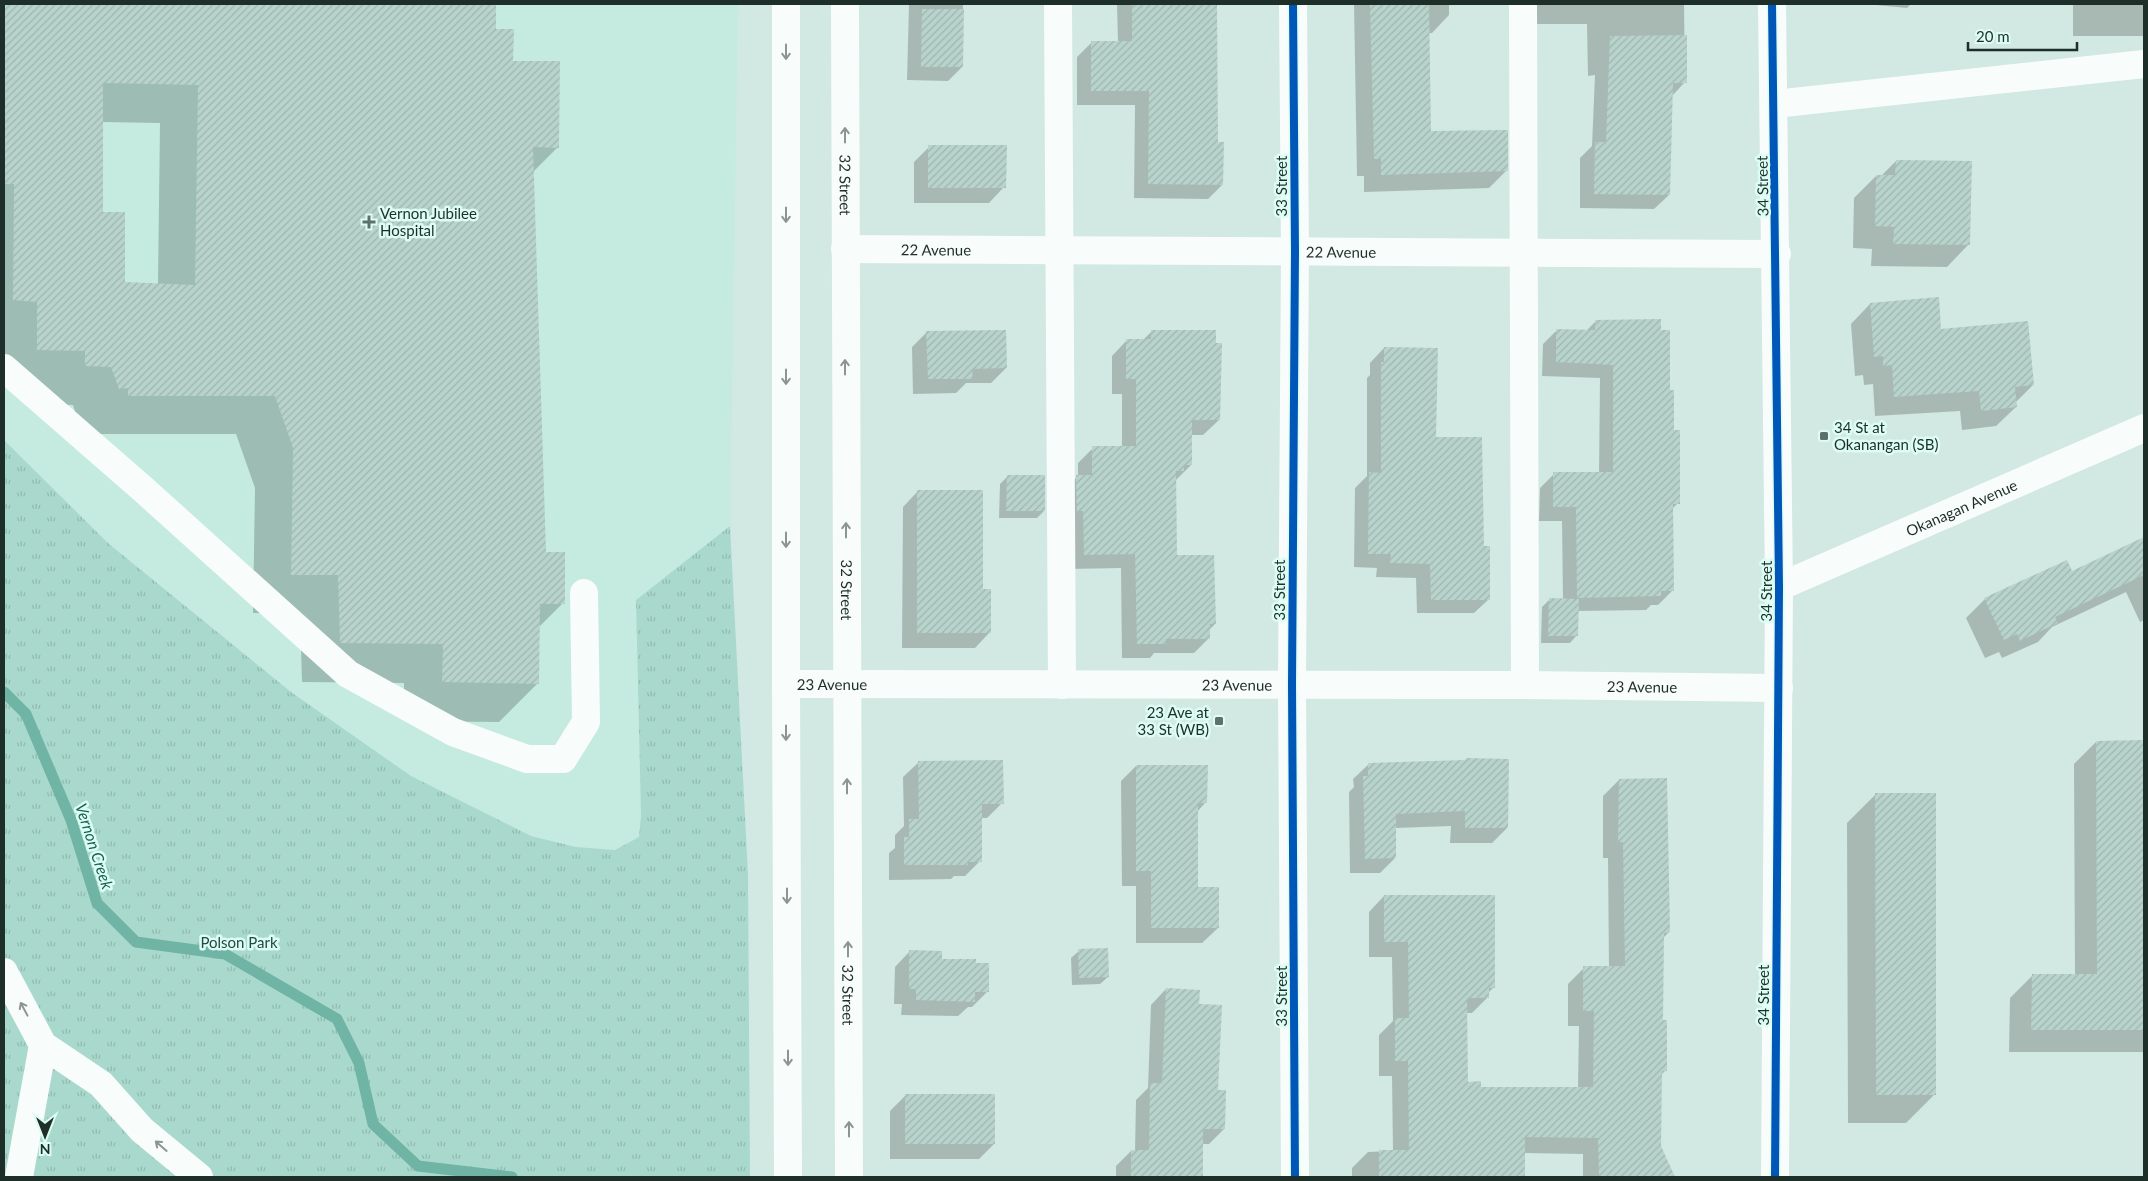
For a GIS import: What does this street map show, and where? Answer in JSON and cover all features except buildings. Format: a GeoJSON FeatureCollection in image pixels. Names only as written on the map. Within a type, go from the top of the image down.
{"type":"FeatureCollection","features":[{"type":"Feature","properties":{"kind":"main road"},"geometry":{"type":"LineString","coordinates":[[786,4],[788,1177]]}},
{"type":"Feature","properties":{"kind":"main road","name":"32 Street"},"geometry":{"type":"LineString","coordinates":[[845,4],[849,1177]]}},
{"type":"Feature","properties":{"kind":"main road"},"geometry":{"type":"LineString","coordinates":[[1058,4],[1062,685]]}},
{"type":"Feature","properties":{"kind":"main road","name":"33 Street"},"geometry":{"type":"LineString","coordinates":[[1293,4],[1295,251],[1292,685],[1296,1177]]}},
{"type":"Feature","properties":{"kind":"main road"},"geometry":{"type":"LineString","coordinates":[[1523,4],[1525,685]]}},
{"type":"Feature","properties":{"kind":"main road","name":"34 Street"},"geometry":{"type":"LineString","coordinates":[[1772,4],[1777,254],[1780,587],[1775,1177]]}},
{"type":"Feature","properties":{"kind":"main road"},"geometry":{"type":"LineString","coordinates":[[1774,104],[2144,64]]}},
{"type":"Feature","properties":{"kind":"main road","name":"22 Avenue"},"geometry":{"type":"LineString","coordinates":[[845,249],[1777,254]]}},
{"type":"Feature","properties":{"kind":"main road"},"geometry":{"type":"LineString","coordinates":[[4,368],[144,490],[348,674],[453,732],[527,759],[563,759],[586,722],[584,594]]}},
{"type":"Feature","properties":{"kind":"main road","name":"Okanagan Avenue"},"geometry":{"type":"LineString","coordinates":[[1780,587],[2144,428]]}},
{"type":"Feature","properties":{"kind":"main road","name":"23 Avenue"},"geometry":{"type":"LineString","coordinates":[[786,684],[1525,685],[1780,688]]}},
{"type":"Feature","properties":{"kind":"main road"},"geometry":{"type":"LineString","coordinates":[[4,972],[43,1045],[101,1084],[142,1130],[198,1177]]}},
{"type":"Feature","properties":{"kind":"main road"},"geometry":{"type":"LineString","coordinates":[[19,1177],[43,1045]]}},
{"type":"Feature","properties":{"kind":"shaded area","name":"Vernon Jubilee Hospital"},"geometry":{"type":"Polygon","coordinates":[[[4,4],[738,4],[730,526],[636,600],[641,815],[639,837],[616,850],[576,847],[531,836],[411,776],[291,692],[109,544],[4,440],[4,4]]]}},
{"type":"Feature","properties":{"kind":"green space","name":"Polson Park"},"geometry":{"type":"Polygon","coordinates":[[[4,440],[109,544],[291,692],[411,776],[531,836],[576,847],[615,850],[639,837],[641,815],[636,600],[730,526],[748,875],[750,1177],[4,1177],[4,440]]]}},
{"type":"Feature","properties":{"kind":"waterway","name":"Vernon Creek"},"geometry":{"type":"LineString","coordinates":[[4,692],[26,714],[71,820],[97,903],[136,942],[225,954],[337,1019],[359,1063],[373,1124],[418,1166],[512,1177]]}},
{"type":"Feature","properties":{"kind":"cycle path"},"geometry":{"type":"LineString","coordinates":[[1293,4],[1295,251],[1292,685],[1295,1177]]}},
{"type":"Feature","properties":{"kind":"cycle path"},"geometry":{"type":"LineString","coordinates":[[1772,4],[1779,587],[1775,1177]]}},
{"type":"Feature","properties":{"kind":"place","name":"Vernon Jubilee Hospital"},"geometry":{"type":"Point","coordinates":[369,222]}},
{"type":"Feature","properties":{"kind":"place","name":"34 St at Okanangan (SB)"},"geometry":{"type":"Point","coordinates":[1824,436]}},
{"type":"Feature","properties":{"kind":"place","name":"23 Ave at 33 St (WB)"},"geometry":{"type":"Point","coordinates":[1219,721]}}]}
